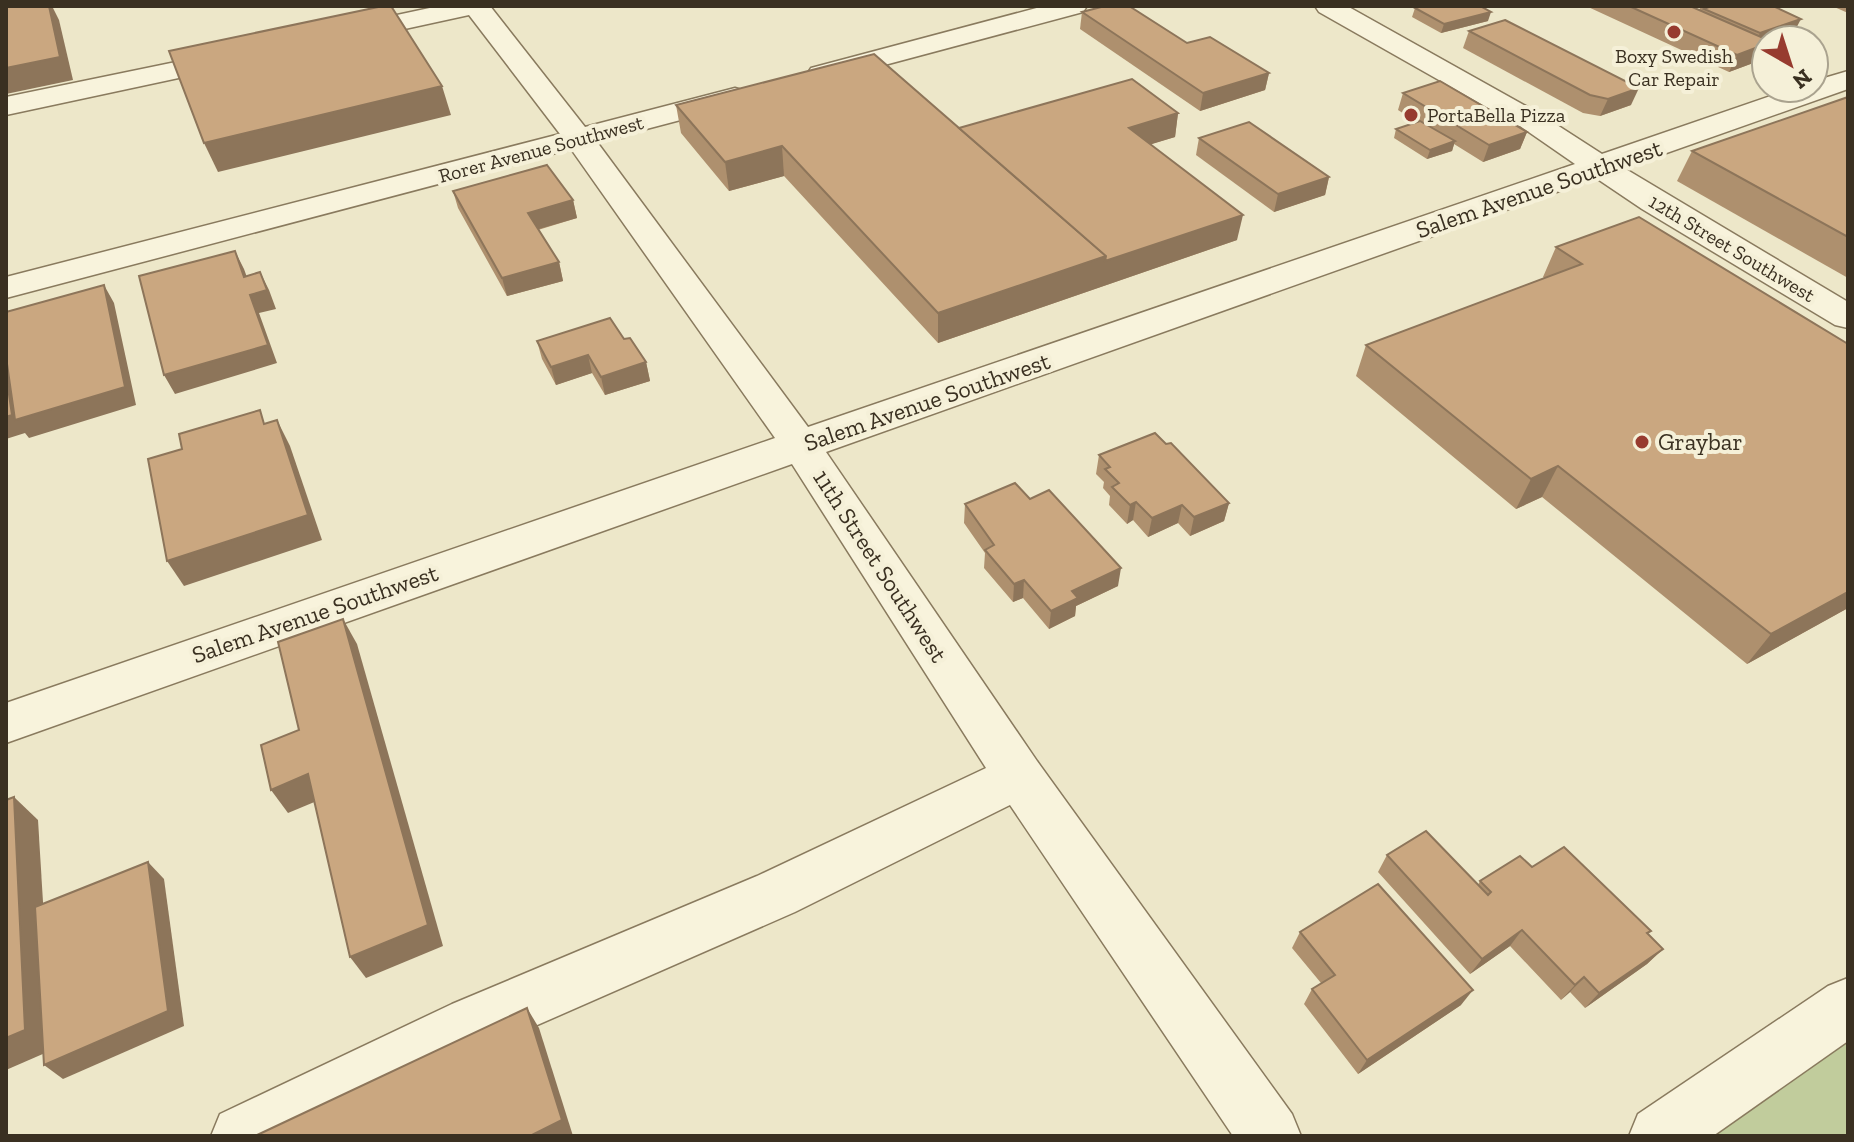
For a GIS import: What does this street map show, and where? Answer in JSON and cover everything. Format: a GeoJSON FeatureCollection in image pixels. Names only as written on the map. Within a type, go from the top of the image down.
{"type":"FeatureCollection","features":[{"type":"Feature","properties":{"kind":"street"},"geometry":{"type":"LineString","coordinates":[[320,40],[476,6]]}},
{"type":"Feature","properties":{"kind":"street","name":"11th Street Southwest"},"geometry":{"type":"LineString","coordinates":[[476,6],[579,139],[801,446],[1019,776],[1270,1136]]}},
{"type":"Feature","properties":{"kind":"street"},"geometry":{"type":"LineString","coordinates":[[789,83],[1074,6]]}},
{"type":"Feature","properties":{"kind":"street","name":"12th Street Southwest"},"geometry":{"type":"LineString","coordinates":[[1328,6],[1530,120],[1653,202],[1848,317]]}},
{"type":"Feature","properties":{"kind":"street"},"geometry":{"type":"LineString","coordinates":[[6,106],[257,53]]}},
{"type":"Feature","properties":{"kind":"street"},"geometry":{"type":"LineString","coordinates":[[1830,86],[1848,109]]}},
{"type":"Feature","properties":{"kind":"street","name":"Rorer Avenue Southwest"},"geometry":{"type":"LineString","coordinates":[[6,288],[759,91]]}},
{"type":"Feature","properties":{"kind":"street","name":"Salem Avenue Southwest"},"geometry":{"type":"LineString","coordinates":[[6,723],[1780,104]]}},
{"type":"Feature","properties":{"kind":"street"},"geometry":{"type":"LineString","coordinates":[[242,1136],[473,1024],[776,894],[1019,776]]}},
{"type":"Feature","properties":{"kind":"street"},"geometry":{"type":"LineString","coordinates":[[1660,1136],[1848,1006]]}},
{"type":"Feature","properties":{"kind":"green space"},"geometry":{"type":"Polygon","coordinates":[[[1848,1006],[1848,1136],[1660,1136],[1848,1006]]]}},
{"type":"Feature","properties":{"kind":"building"},"geometry":{"type":"Polygon","coordinates":[[[6,6],[49,6],[60,57],[6,68],[6,6]]]}},
{"type":"Feature","properties":{"kind":"building"},"geometry":{"type":"Polygon","coordinates":[[[391,6],[442,86],[204,143],[169,51],[391,6]]]}},
{"type":"Feature","properties":{"kind":"building"},"geometry":{"type":"Polygon","coordinates":[[[1105,6],[1129,6],[1187,43],[1210,37],[1269,73],[1203,93],[1082,12],[1105,6]]]}},
{"type":"Feature","properties":{"kind":"building"},"geometry":{"type":"Polygon","coordinates":[[[1486,6],[1482,7],[1491,12],[1444,24],[1415,8],[1486,6]]]}},
{"type":"Feature","properties":{"kind":"building"},"geometry":{"type":"Polygon","coordinates":[[[1629,6],[1690,6],[1750,32],[1750,50],[1737,55],[1629,6]]]}},
{"type":"Feature","properties":{"kind":"building"},"geometry":{"type":"Polygon","coordinates":[[[1711,6],[1773,6],[1801,19],[1786,24],[1750,24],[1750,29],[1704,9],[1711,6]]]}},
{"type":"Feature","properties":{"kind":"building"},"geometry":{"type":"Polygon","coordinates":[[[1505,20],[1639,88],[1608,99],[1590,95],[1469,31],[1505,20]]]}},
{"type":"Feature","properties":{"kind":"building"},"geometry":{"type":"Polygon","coordinates":[[[874,54],[1106,256],[938,313],[782,146],[725,162],[676,105],[874,54]]]}},
{"type":"Feature","properties":{"kind":"building"},"geometry":{"type":"Polygon","coordinates":[[[1132,79],[1178,113],[1129,128],[1243,215],[1105,261],[1106,256],[959,128],[1132,79]]]}},
{"type":"Feature","properties":{"kind":"building"},"geometry":{"type":"Polygon","coordinates":[[[1440,81],[1527,132],[1489,145],[1403,93],[1440,81]]]}},
{"type":"Feature","properties":{"kind":"building"},"geometry":{"type":"Polygon","coordinates":[[[1848,97],[1848,237],[1692,151],[1830,104],[1848,97]]]}},
{"type":"Feature","properties":{"kind":"building"},"geometry":{"type":"Polygon","coordinates":[[[1420,121],[1455,141],[1430,150],[1396,129],[1420,121]]]}},
{"type":"Feature","properties":{"kind":"building"},"geometry":{"type":"Polygon","coordinates":[[[1249,122],[1329,177],[1278,194],[1199,138],[1249,122]]]}},
{"type":"Feature","properties":{"kind":"building"},"geometry":{"type":"Polygon","coordinates":[[[547,165],[573,200],[528,213],[559,262],[502,278],[453,191],[547,165]]]}},
{"type":"Feature","properties":{"kind":"building","name":"Graybar"},"geometry":{"type":"Polygon","coordinates":[[[1639,217],[1848,344],[1848,592],[1771,634],[1558,466],[1531,479],[1366,345],[1582,264],[1556,247],[1639,217]]]}},
{"type":"Feature","properties":{"kind":"building"},"geometry":{"type":"Polygon","coordinates":[[[235,251],[244,277],[260,272],[267,290],[250,295],[268,345],[164,375],[139,276],[235,251]]]}},
{"type":"Feature","properties":{"kind":"building"},"geometry":{"type":"Polygon","coordinates":[[[104,285],[125,387],[15,420],[6,357],[6,312],[104,285]]]}},
{"type":"Feature","properties":{"kind":"building"},"geometry":{"type":"Polygon","coordinates":[[[610,318],[624,339],[630,338],[646,362],[601,377],[588,355],[551,367],[537,341],[610,318]]]}},
{"type":"Feature","properties":{"kind":"building"},"geometry":{"type":"Polygon","coordinates":[[[6,374],[12,415],[6,417],[6,374]]]}},
{"type":"Feature","properties":{"kind":"building"},"geometry":{"type":"Polygon","coordinates":[[[260,410],[264,424],[277,420],[308,515],[167,561],[148,459],[182,449],[179,434],[260,410]]]}},
{"type":"Feature","properties":{"kind":"building"},"geometry":{"type":"Polygon","coordinates":[[[1155,433],[1166,444],[1171,443],[1229,503],[1194,517],[1182,505],[1152,518],[1136,502],[1130,505],[1112,487],[1119,483],[1105,469],[1110,467],[1099,455],[1155,433]]]}},
{"type":"Feature","properties":{"kind":"building"},"geometry":{"type":"Polygon","coordinates":[[[1015,483],[1030,499],[1049,490],[1121,568],[1072,591],[1078,598],[1051,611],[1024,580],[1014,584],[985,550],[994,545],[965,504],[1015,483]]]}},
{"type":"Feature","properties":{"kind":"building"},"geometry":{"type":"Polygon","coordinates":[[[343,619],[428,925],[350,957],[308,774],[271,790],[261,745],[299,730],[278,642],[343,619]]]}},
{"type":"Feature","properties":{"kind":"building"},"geometry":{"type":"Polygon","coordinates":[[[14,797],[25,1030],[6,1038],[6,800],[14,797]]]}},
{"type":"Feature","properties":{"kind":"building"},"geometry":{"type":"Polygon","coordinates":[[[1426,831],[1488,895],[1491,892],[1480,881],[1520,856],[1532,867],[1564,847],[1651,931],[1647,933],[1663,949],[1599,993],[1584,977],[1575,985],[1522,930],[1482,959],[1387,855],[1426,831]]]}},
{"type":"Feature","properties":{"kind":"building"},"geometry":{"type":"Polygon","coordinates":[[[148,862],[168,1011],[44,1065],[35,907],[148,862]]]}},
{"type":"Feature","properties":{"kind":"building"},"geometry":{"type":"Polygon","coordinates":[[[1378,884],[1473,990],[1367,1060],[1312,989],[1335,975],[1300,932],[1378,884]]]}},
{"type":"Feature","properties":{"kind":"building"},"geometry":{"type":"Polygon","coordinates":[[[527,1008],[562,1120],[530,1136],[255,1136],[527,1008]]]}},
{"type":"Feature","properties":{"kind":"place","name":"Boxy Swedish Car Repair"},"geometry":{"type":"Point","coordinates":[1674,32]}},
{"type":"Feature","properties":{"kind":"place","name":"PortaBella Pizza"},"geometry":{"type":"Point","coordinates":[1411,115]}},
{"type":"Feature","properties":{"kind":"place","name":"Graybar"},"geometry":{"type":"Point","coordinates":[1642,442]}}]}
